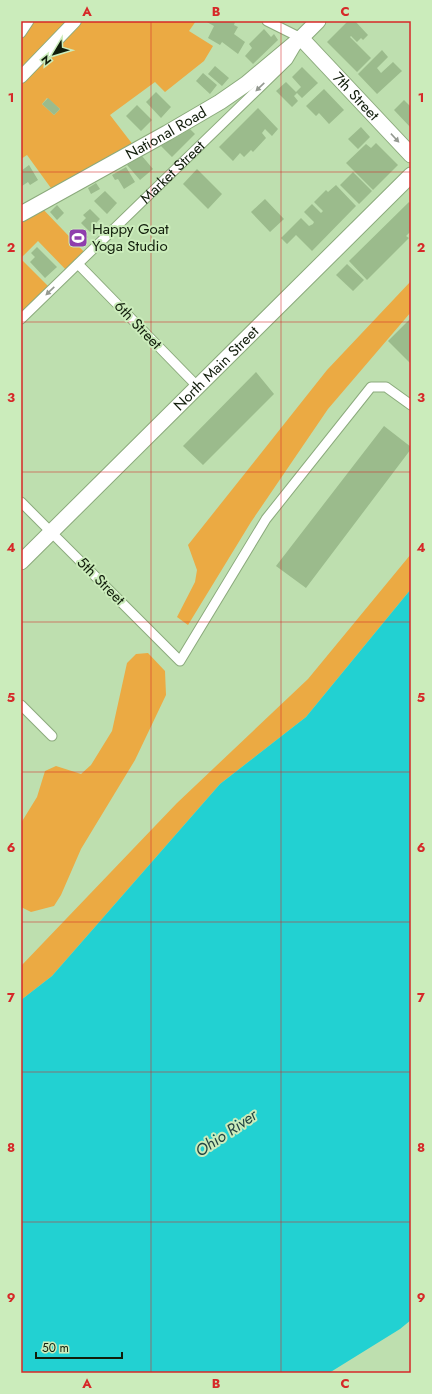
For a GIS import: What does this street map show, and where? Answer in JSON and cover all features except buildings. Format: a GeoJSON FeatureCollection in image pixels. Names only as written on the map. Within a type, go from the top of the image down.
{"type":"FeatureCollection","features":[{"type":"Feature","properties":{"kind":"main road","name":"Market Street"},"geometry":{"type":"LineString","coordinates":[[301,38],[318,21]]}},
{"type":"Feature","properties":{"kind":"main road","name":"7th Street"},"geometry":{"type":"LineString","coordinates":[[301,38],[411,155]]}},
{"type":"Feature","properties":{"kind":"main road","name":"National Road"},"geometry":{"type":"LineString","coordinates":[[21,214],[220,102],[246,84],[301,38]]}},
{"type":"Feature","properties":{"kind":"main road","name":"North Main Street"},"geometry":{"type":"LineString","coordinates":[[21,562],[411,174]]}},
{"type":"Feature","properties":{"kind":"street"},"geometry":{"type":"LineString","coordinates":[[21,33],[29,21]]}},
{"type":"Feature","properties":{"kind":"street"},"geometry":{"type":"LineString","coordinates":[[21,77],[75,21]]}},
{"type":"Feature","properties":{"kind":"street"},"geometry":{"type":"LineString","coordinates":[[267,21],[301,38]]}},
{"type":"Feature","properties":{"kind":"street","name":"Market Street"},"geometry":{"type":"LineString","coordinates":[[21,319],[288,60],[301,38]]}},
{"type":"Feature","properties":{"kind":"street","name":"6th Street"},"geometry":{"type":"LineString","coordinates":[[78,264],[198,387]]}},
{"type":"Feature","properties":{"kind":"street","name":"5th Street"},"geometry":{"type":"LineString","coordinates":[[21,502],[180,661],[266,519],[371,387],[386,387],[411,405]]}},
{"type":"Feature","properties":{"kind":"street"},"geometry":{"type":"LineString","coordinates":[[21,705],[52,736]]}},
{"type":"Feature","properties":{"kind":"shaded area"},"geometry":{"type":"Polygon","coordinates":[[[21,21],[196,21],[189,31],[213,46],[204,61],[165,92],[155,82],[110,115],[137,150],[56,195],[27,155],[21,159],[21,21]],[[47,98],[42,104],[54,115],[60,109],[47,98]]]}},
{"type":"Feature","properties":{"kind":"shaded area"},"geometry":{"type":"Polygon","coordinates":[[[21,203],[27,211],[38,204],[87,255],[69,273],[38,241],[21,258],[21,203]]]}},
{"type":"Feature","properties":{"kind":"shaded area"},"geometry":{"type":"Polygon","coordinates":[[[21,259],[52,290],[21,319],[21,259]]]}},
{"type":"Feature","properties":{"kind":"shaded area"},"geometry":{"type":"Polygon","coordinates":[[[411,281],[411,312],[328,409],[251,522],[188,625],[177,617],[195,582],[197,570],[188,545],[327,370],[411,281]]]}},
{"type":"Feature","properties":{"kind":"shaded area"},"geometry":{"type":"Polygon","coordinates":[[[411,554],[411,589],[306,717],[220,784],[52,976],[21,1000],[21,966],[177,803],[308,679],[411,554]]]}},
{"type":"Feature","properties":{"kind":"shaded area"},"geometry":{"type":"Polygon","coordinates":[[[148,653],[165,671],[166,695],[135,760],[81,849],[61,895],[54,906],[31,912],[21,907],[21,823],[37,797],[45,771],[56,766],[81,774],[91,765],[112,731],[127,663],[136,654],[148,653]]]}},
{"type":"Feature","properties":{"kind":"water","name":"Ohio River"},"geometry":{"type":"Polygon","coordinates":[[[411,589],[411,1320],[400,1329],[329,1373],[21,1373],[21,1000],[52,976],[220,784],[306,717],[411,589]]]}},
{"type":"Feature","properties":{"kind":"place","name":"Happy Goat Yoga Studio"},"geometry":{"type":"Point","coordinates":[78,238]}}]}
